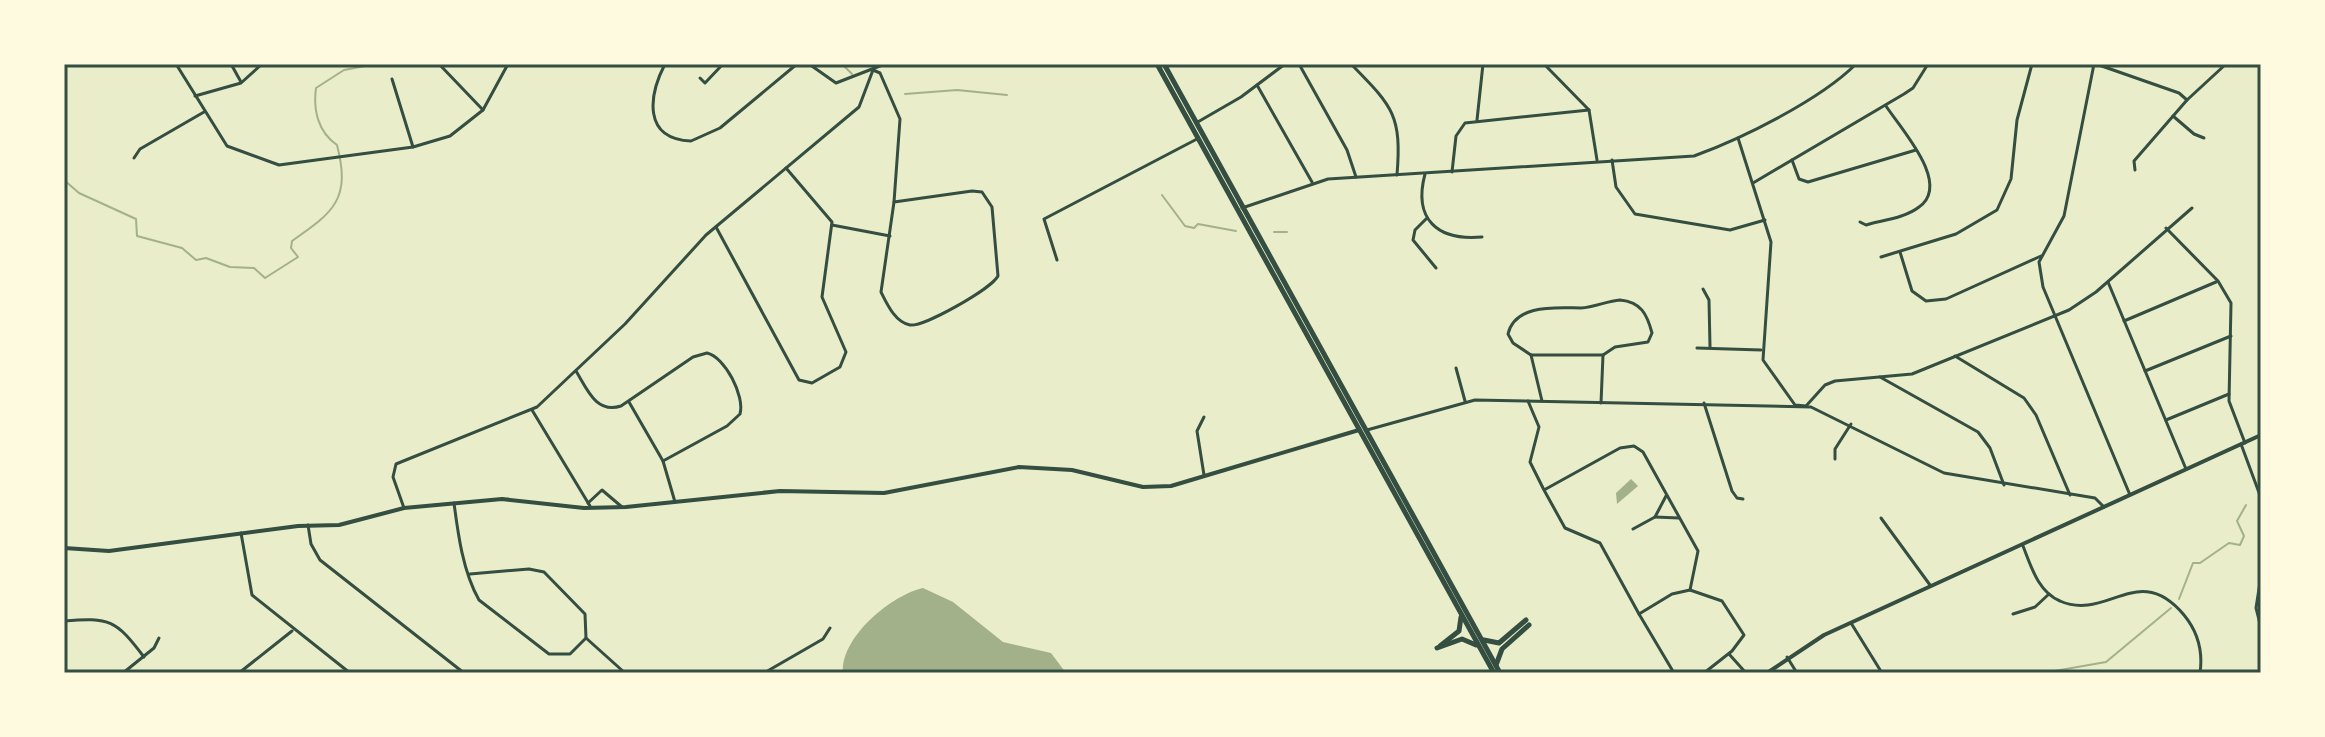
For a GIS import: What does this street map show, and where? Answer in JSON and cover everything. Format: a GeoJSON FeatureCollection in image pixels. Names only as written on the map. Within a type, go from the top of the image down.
{"type":"FeatureCollection","features":[{"type":"Feature","properties":{"kind":"highway"},"geometry":{"type":"LineString","coordinates":[[1157,64],[1481,650],[1500,673]]}},
{"type":"Feature","properties":{"kind":"highway"},"geometry":{"type":"LineString","coordinates":[[1164,64],[1367,430],[1495,670]]}},
{"type":"Feature","properties":{"kind":"highway"},"geometry":{"type":"LineString","coordinates":[[1461,612],[1459,631],[1437,648],[1465,639],[1481,650]]}},
{"type":"Feature","properties":{"kind":"highway"},"geometry":{"type":"LineString","coordinates":[[1480,637],[1490,643],[1499,643],[1527,623],[1503,647],[1495,670]]}},
{"type":"Feature","properties":{"kind":"main road"},"geometry":{"type":"LineString","coordinates":[[64,548],[109,551],[308,525],[339,525],[404,508],[502,499],[622,507],[793,490],[884,493],[1019,467],[1052,467],[1153,487],[1173,486],[1367,430]]}},
{"type":"Feature","properties":{"kind":"main road"},"geometry":{"type":"LineString","coordinates":[[1767,673],[1787,657],[1851,623],[2261,435]]}},
{"type":"Feature","properties":{"kind":"street"},"geometry":{"type":"LineString","coordinates":[[176,64],[227,146],[254,159],[280,165],[413,147],[450,136],[483,110],[508,64]]}},
{"type":"Feature","properties":{"kind":"street"},"geometry":{"type":"LineString","coordinates":[[231,64],[241,83]]}},
{"type":"Feature","properties":{"kind":"street"},"geometry":{"type":"LineString","coordinates":[[195,96],[241,83],[262,64]]}},
{"type":"Feature","properties":{"kind":"street"},"geometry":{"type":"LineString","coordinates":[[439,64],[483,110]]}},
{"type":"Feature","properties":{"kind":"street"},"geometry":{"type":"LineString","coordinates":[[665,64],[655,87],[652,109],[665,131],[687,141],[715,131],[797,64]]}},
{"type":"Feature","properties":{"kind":"street"},"geometry":{"type":"LineString","coordinates":[[700,78],[705,83],[723,64]]}},
{"type":"Feature","properties":{"kind":"street"},"geometry":{"type":"LineString","coordinates":[[809,64],[836,83],[885,64]]}},
{"type":"Feature","properties":{"kind":"street"},"geometry":{"type":"LineString","coordinates":[[1196,123],[1285,64]]}},
{"type":"Feature","properties":{"kind":"street"},"geometry":{"type":"LineString","coordinates":[[1299,64],[1348,152],[1356,177]]}},
{"type":"Feature","properties":{"kind":"street"},"geometry":{"type":"LineString","coordinates":[[1351,64],[1382,96],[1398,126],[1397,175]]}},
{"type":"Feature","properties":{"kind":"street"},"geometry":{"type":"LineString","coordinates":[[1477,121],[1483,64]]}},
{"type":"Feature","properties":{"kind":"street"},"geometry":{"type":"LineString","coordinates":[[1544,64],[1589,110],[1597,161]]}},
{"type":"Feature","properties":{"kind":"street"},"geometry":{"type":"LineString","coordinates":[[1242,208],[1312,182],[1356,177],[1685,158],[1738,138],[1836,82],[1856,64]]}},
{"type":"Feature","properties":{"kind":"street"},"geometry":{"type":"LineString","coordinates":[[1753,183],[1913,88],[1928,64]]}},
{"type":"Feature","properties":{"kind":"street"},"geometry":{"type":"LineString","coordinates":[[1881,257],[1982,221],[2003,203],[2011,179],[2017,120],[2032,64]]}},
{"type":"Feature","properties":{"kind":"street"},"geometry":{"type":"LineString","coordinates":[[2130,495],[2040,279],[2041,256],[2064,216],[2095,64],[2179,93],[2187,100]]}},
{"type":"Feature","properties":{"kind":"street"},"geometry":{"type":"LineString","coordinates":[[2135,170],[2134,161],[2187,100],[2226,64]]}},
{"type":"Feature","properties":{"kind":"street"},"geometry":{"type":"LineString","coordinates":[[404,508],[393,477],[396,464],[532,410],[576,371],[716,227],[859,107],[873,70]]}},
{"type":"Feature","properties":{"kind":"street"},"geometry":{"type":"LineString","coordinates":[[873,70],[880,73],[900,119],[894,202],[881,292],[902,322],[913,326],[984,290],[998,276],[992,207],[982,192],[894,202]]}},
{"type":"Feature","properties":{"kind":"street"},"geometry":{"type":"LineString","coordinates":[[392,79],[413,147]]}},
{"type":"Feature","properties":{"kind":"street"},"geometry":{"type":"LineString","coordinates":[[1257,85],[1312,182]]}},
{"type":"Feature","properties":{"kind":"street"},"geometry":{"type":"LineString","coordinates":[[1860,222],[1866,225],[1909,213],[1926,201],[1931,179],[1916,150],[1886,106]]}},
{"type":"Feature","properties":{"kind":"street"},"geometry":{"type":"LineString","coordinates":[[1452,172],[1458,130],[1465,123],[1589,110]]}},
{"type":"Feature","properties":{"kind":"street"},"geometry":{"type":"LineString","coordinates":[[134,158],[140,149],[204,112]]}},
{"type":"Feature","properties":{"kind":"street"},"geometry":{"type":"LineString","coordinates":[[2173,116],[2194,134],[2204,138]]}},
{"type":"Feature","properties":{"kind":"street"},"geometry":{"type":"LineString","coordinates":[[1057,260],[1044,219],[1198,138]]}},
{"type":"Feature","properties":{"kind":"street"},"geometry":{"type":"LineString","coordinates":[[1738,138],[1765,220],[1771,251],[1762,350],[1768,371],[1801,407]]}},
{"type":"Feature","properties":{"kind":"street"},"geometry":{"type":"LineString","coordinates":[[1792,160],[1799,179],[1807,183],[1916,150]]}},
{"type":"Feature","properties":{"kind":"street"},"geometry":{"type":"LineString","coordinates":[[1612,160],[1616,187],[1628,207],[1639,216],[1730,230],[1765,220]]}},
{"type":"Feature","properties":{"kind":"street"},"geometry":{"type":"LineString","coordinates":[[716,227],[794,374],[807,384],[840,367],[846,358],[822,297],[832,225],[820,206],[786,168]]}},
{"type":"Feature","properties":{"kind":"street"},"geometry":{"type":"LineString","coordinates":[[1425,174],[1420,198],[1427,218],[1435,228],[1450,235],[1482,237]]}},
{"type":"Feature","properties":{"kind":"street"},"geometry":{"type":"LineString","coordinates":[[1801,407],[1808,404],[1828,383],[1912,374],[2082,303],[2192,208]]}},
{"type":"Feature","properties":{"kind":"street"},"geometry":{"type":"LineString","coordinates":[[1427,218],[1415,230],[1413,240],[1436,268]]}},
{"type":"Feature","properties":{"kind":"street"},"geometry":{"type":"LineString","coordinates":[[832,225],[890,236]]}},
{"type":"Feature","properties":{"kind":"street"},"geometry":{"type":"LineString","coordinates":[[2166,228],[2218,281],[2231,303],[2230,407],[2261,498]]}},
{"type":"Feature","properties":{"kind":"street"},"geometry":{"type":"LineString","coordinates":[[1900,252],[1912,291],[1931,302],[1946,299],[2041,256]]}},
{"type":"Feature","properties":{"kind":"street"},"geometry":{"type":"LineString","coordinates":[[2124,321],[2218,281]]}},
{"type":"Feature","properties":{"kind":"street"},"geometry":{"type":"LineString","coordinates":[[2108,282],[2186,469]]}},
{"type":"Feature","properties":{"kind":"street"},"geometry":{"type":"LineString","coordinates":[[1703,289],[1709,300],[1710,347]]}},
{"type":"Feature","properties":{"kind":"street"},"geometry":{"type":"LineString","coordinates":[[1620,300],[1637,304],[1649,323],[1650,340],[1615,347],[1603,355],[1531,355],[1513,343],[1508,330],[1514,321],[1536,310],[1556,306],[1579,308],[1620,300]]}},
{"type":"Feature","properties":{"kind":"street"},"geometry":{"type":"LineString","coordinates":[[2145,371],[2232,336]]}},
{"type":"Feature","properties":{"kind":"street"},"geometry":{"type":"LineString","coordinates":[[1697,348],[1762,350]]}},
{"type":"Feature","properties":{"kind":"street"},"geometry":{"type":"LineString","coordinates":[[576,371],[600,405],[615,408],[629,402],[697,355],[711,354],[721,362],[741,400],[740,414],[727,426],[663,461]]}},
{"type":"Feature","properties":{"kind":"street"},"geometry":{"type":"LineString","coordinates":[[1531,355],[1542,401]]}},
{"type":"Feature","properties":{"kind":"street"},"geometry":{"type":"LineString","coordinates":[[1601,403],[1603,355]]}},
{"type":"Feature","properties":{"kind":"street"},"geometry":{"type":"LineString","coordinates":[[1955,356],[2024,398],[2036,415],[2070,495]]}},
{"type":"Feature","properties":{"kind":"street"},"geometry":{"type":"LineString","coordinates":[[1456,368],[1465,401]]}},
{"type":"Feature","properties":{"kind":"street"},"geometry":{"type":"LineString","coordinates":[[1880,377],[1978,432],[1990,448],[2004,485]]}},
{"type":"Feature","properties":{"kind":"street"},"geometry":{"type":"LineString","coordinates":[[2166,420],[2229,394]]}},
{"type":"Feature","properties":{"kind":"street"},"geometry":{"type":"LineString","coordinates":[[1367,430],[1465,401],[1801,407],[1821,410],[1944,473],[2097,499],[2104,508]]}},
{"type":"Feature","properties":{"kind":"street"},"geometry":{"type":"LineString","coordinates":[[1528,401],[1539,427],[1530,462],[1544,490],[1565,528],[1600,543],[1674,673]]}},
{"type":"Feature","properties":{"kind":"street"},"geometry":{"type":"LineString","coordinates":[[629,402],[663,461],[675,502]]}},
{"type":"Feature","properties":{"kind":"street"},"geometry":{"type":"LineString","coordinates":[[1704,403],[1732,491],[1737,498],[1743,499]]}},
{"type":"Feature","properties":{"kind":"street"},"geometry":{"type":"LineString","coordinates":[[532,410],[589,505],[602,490],[622,507]]}},
{"type":"Feature","properties":{"kind":"street"},"geometry":{"type":"LineString","coordinates":[[1204,417],[1197,431],[1205,476]]}},
{"type":"Feature","properties":{"kind":"street"},"geometry":{"type":"LineString","coordinates":[[1835,459],[1835,449],[1851,424]]}},
{"type":"Feature","properties":{"kind":"street"},"geometry":{"type":"LineString","coordinates":[[1544,490],[1611,452],[1630,445],[1644,453],[1699,553],[1690,590]]}},
{"type":"Feature","properties":{"kind":"street"},"geometry":{"type":"LineString","coordinates":[[1655,517],[1667,494]]}},
{"type":"Feature","properties":{"kind":"street"},"geometry":{"type":"LineString","coordinates":[[454,503],[479,600],[545,651],[569,654],[586,638]]}},
{"type":"Feature","properties":{"kind":"street"},"geometry":{"type":"LineString","coordinates":[[1633,529],[1655,517],[1680,518]]}},
{"type":"Feature","properties":{"kind":"street"},"geometry":{"type":"LineString","coordinates":[[1881,518],[1931,587]]}},
{"type":"Feature","properties":{"kind":"street"},"geometry":{"type":"LineString","coordinates":[[308,525],[311,544],[320,560],[464,673]]}},
{"type":"Feature","properties":{"kind":"street"},"geometry":{"type":"LineString","coordinates":[[241,533],[252,595],[350,673]]}},
{"type":"Feature","properties":{"kind":"street"},"geometry":{"type":"LineString","coordinates":[[2023,546],[2038,580],[2049,594],[2062,602],[2080,604],[2143,590],[2162,594],[2192,626],[2200,648],[2200,673]]}},
{"type":"Feature","properties":{"kind":"street"},"geometry":{"type":"LineString","coordinates":[[470,574],[529,569],[544,572],[585,614],[586,638],[625,673]]}},
{"type":"Feature","properties":{"kind":"street"},"geometry":{"type":"LineString","coordinates":[[2261,576],[2256,600],[2261,628]]}},
{"type":"Feature","properties":{"kind":"street"},"geometry":{"type":"LineString","coordinates":[[1639,614],[1673,594],[1690,590],[1720,599],[1744,635],[1729,654],[1704,673]]}},
{"type":"Feature","properties":{"kind":"street"},"geometry":{"type":"LineString","coordinates":[[2013,614],[2035,607],[2049,594]]}},
{"type":"Feature","properties":{"kind":"street"},"geometry":{"type":"LineString","coordinates":[[64,621],[110,621],[121,628],[144,657]]}},
{"type":"Feature","properties":{"kind":"street"},"geometry":{"type":"LineString","coordinates":[[1851,623],[1882,673]]}},
{"type":"Feature","properties":{"kind":"street"},"geometry":{"type":"LineString","coordinates":[[764,673],[823,639],[830,628]]}},
{"type":"Feature","properties":{"kind":"street"},"geometry":{"type":"LineString","coordinates":[[239,673],[293,630]]}},
{"type":"Feature","properties":{"kind":"street"},"geometry":{"type":"LineString","coordinates":[[123,673],[144,657],[159,638]]}},
{"type":"Feature","properties":{"kind":"street"},"geometry":{"type":"LineString","coordinates":[[1729,654],[1746,673]]}},
{"type":"Feature","properties":{"kind":"street"},"geometry":{"type":"LineString","coordinates":[[1787,657],[1797,673]]}},
{"type":"Feature","properties":{"kind":"street"},"geometry":{"type":"LineString","coordinates":[[777,666],[780,673]]}},
{"type":"Feature","properties":{"kind":"shaded area"},"geometry":{"type":"Polygon","coordinates":[[[1631,479],[1638,486],[1617,504],[1616,493],[1631,479]]]}},
{"type":"Feature","properties":{"kind":"shaded area"},"geometry":{"type":"Polygon","coordinates":[[[923,588],[953,602],[1003,642],[1051,653],[1066,673],[843,673],[850,646],[870,620],[897,599],[923,588]]]}},
{"type":"Feature","properties":{"kind":"waterway"},"geometry":{"type":"LineString","coordinates":[[64,180],[79,193],[136,219],[137,236],[182,248],[196,260],[206,258],[230,267],[254,268],[265,278],[298,257],[291,248],[292,241],[328,212],[340,191],[341,163],[337,145],[325,134],[318,120],[316,88],[344,70],[376,64]]}},
{"type":"Feature","properties":{"kind":"waterway"},"geometry":{"type":"LineString","coordinates":[[842,64],[852,74]]}},
{"type":"Feature","properties":{"kind":"waterway"},"geometry":{"type":"LineString","coordinates":[[905,94],[957,90],[1007,95]]}},
{"type":"Feature","properties":{"kind":"waterway"},"geometry":{"type":"LineString","coordinates":[[1162,195],[1185,226],[1194,228],[1198,224],[1236,231]]}},
{"type":"Feature","properties":{"kind":"waterway"},"geometry":{"type":"LineString","coordinates":[[1274,232],[1287,232]]}},
{"type":"Feature","properties":{"kind":"waterway"},"geometry":{"type":"LineString","coordinates":[[2179,599],[2193,563],[2200,563],[2229,543],[2240,545],[2244,536],[2237,521],[2246,505]]}},
{"type":"Feature","properties":{"kind":"waterway"},"geometry":{"type":"LineString","coordinates":[[2043,673],[2106,662],[2171,608]]}}]}
